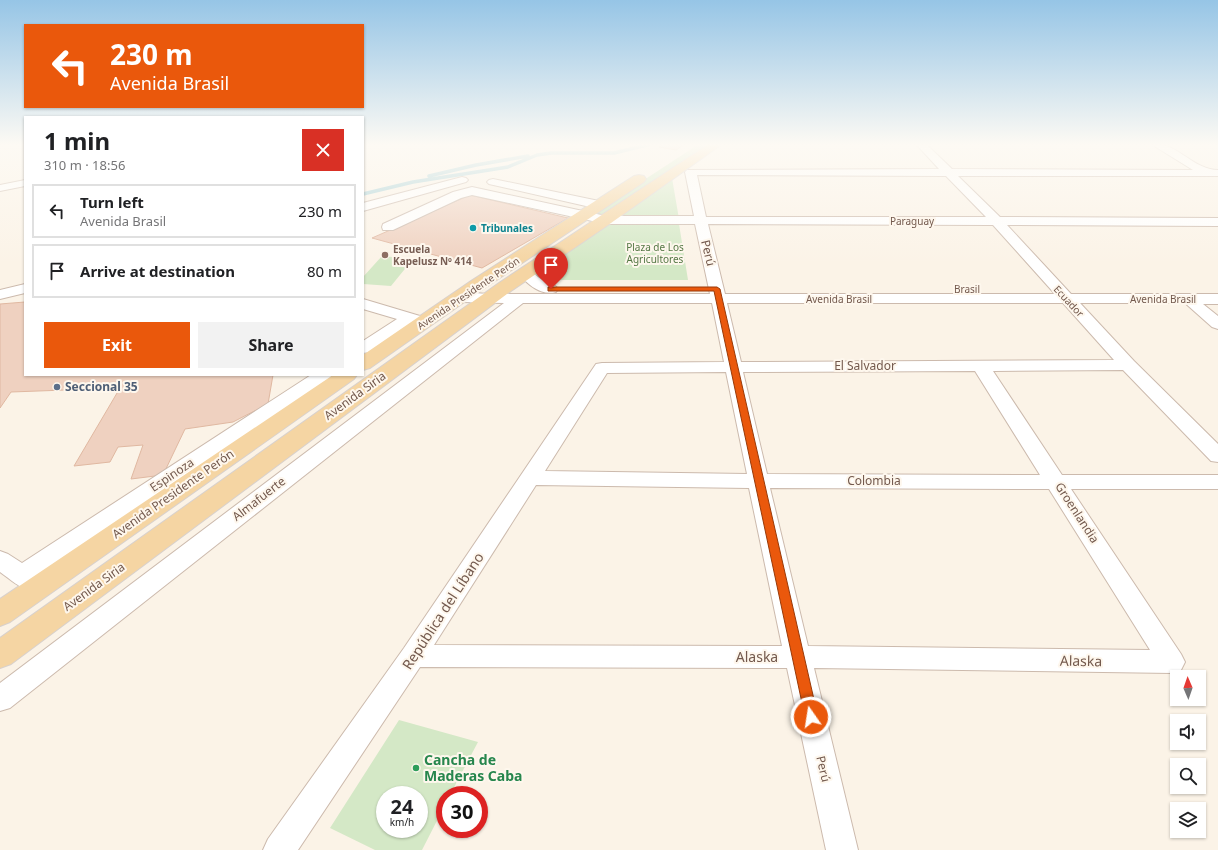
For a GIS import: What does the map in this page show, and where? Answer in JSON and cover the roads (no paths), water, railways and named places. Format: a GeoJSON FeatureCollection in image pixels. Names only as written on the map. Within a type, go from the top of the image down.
{"type":"FeatureCollection","features":[{"type":"Feature","properties":{"kind":"main road","name":"Avenida Presidente Perón"},"geometry":{"type":"LineString","coordinates":[[364,363],[416,320],[460,297],[497,293],[584,215],[632,184]]}},
{"type":"Feature","properties":{"kind":"main road","name":"Avenida Siria"},"geometry":{"type":"LineString","coordinates":[[0,655],[497,293],[663,184]]}},
{"type":"Feature","properties":{"kind":"main road","name":"Avenida Presidente Perón"},"geometry":{"type":"LineString","coordinates":[[0,614],[14,572],[345,376]]}},
{"type":"Feature","properties":{"kind":"street"},"geometry":{"type":"LineString","coordinates":[[0,188],[22,184]]}},
{"type":"Feature","properties":{"kind":"street"},"geometry":{"type":"LineString","coordinates":[[364,206],[448,184]]}},
{"type":"Feature","properties":{"kind":"street"},"geometry":{"type":"LineString","coordinates":[[501,184],[599,205]]}},
{"type":"Feature","properties":{"kind":"street","name":"Perú"},"geometry":{"type":"LineString","coordinates":[[692,184],[718,294],[797,658],[842,850]]}},
{"type":"Feature","properties":{"kind":"street","name":"Ecuador"},"geometry":{"type":"LineString","coordinates":[[961,184],[1128,365],[1218,456]]}},
{"type":"Feature","properties":{"kind":"street","name":"Paraguay"},"geometry":{"type":"LineString","coordinates":[[388,227],[457,195],[472,191],[606,220],[1218,222]]}},
{"type":"Feature","properties":{"kind":"street"},"geometry":{"type":"LineString","coordinates":[[527,274],[534,282],[551,289]]}},
{"type":"Feature","properties":{"kind":"street"},"geometry":{"type":"LineString","coordinates":[[0,294],[24,288]]}},
{"type":"Feature","properties":{"kind":"street","name":"Avenida Brasil"},"geometry":{"type":"LineString","coordinates":[[497,293],[551,289],[718,294]]}},
{"type":"Feature","properties":{"kind":"street"},"geometry":{"type":"LineString","coordinates":[[1062,294],[1218,290]]}},
{"type":"Feature","properties":{"kind":"street","name":"Avenida Brasil"},"geometry":{"type":"LineString","coordinates":[[497,293],[1062,294],[1218,299]]}},
{"type":"Feature","properties":{"kind":"street","name":"Almafuerte"},"geometry":{"type":"LineString","coordinates":[[0,698],[497,293]]}},
{"type":"Feature","properties":{"kind":"street"},"geometry":{"type":"LineString","coordinates":[[1189,299],[1218,324]]}},
{"type":"Feature","properties":{"kind":"street"},"geometry":{"type":"LineString","coordinates":[[364,304],[416,320]]}},
{"type":"Feature","properties":{"kind":"street"},"geometry":{"type":"LineString","coordinates":[[364,347],[416,320]]}},
{"type":"Feature","properties":{"kind":"street","name":"Groenlandia"},"geometry":{"type":"LineString","coordinates":[[980,365],[1172,662]]}},
{"type":"Feature","properties":{"kind":"street","name":"El Salvador"},"geometry":{"type":"LineString","coordinates":[[602,368],[1128,365]]}},
{"type":"Feature","properties":{"kind":"street","name":"República del Líbano"},"geometry":{"type":"LineString","coordinates":[[279,850],[413,656],[602,368]]}},
{"type":"Feature","properties":{"kind":"street","name":"Espinoza"},"geometry":{"type":"LineString","coordinates":[[14,572],[320,376]]}},
{"type":"Feature","properties":{"kind":"street","name":"Colombia"},"geometry":{"type":"LineString","coordinates":[[530,478],[1218,482]]}},
{"type":"Feature","properties":{"kind":"street","name":"Alaska"},"geometry":{"type":"LineString","coordinates":[[413,656],[1172,662]]}},
{"type":"Feature","properties":{"kind":"waterway"},"geometry":{"type":"LineString","coordinates":[[364,194],[406,184]]}},
{"type":"Feature","properties":{"kind":"place","name":"Tribunales"},"geometry":{"type":"Point","coordinates":[473,228]}},
{"type":"Feature","properties":{"kind":"place","name":"Escuela Kapelusz Nº 414"},"geometry":{"type":"Point","coordinates":[385,255]}},
{"type":"Feature","properties":{"kind":"place","name":"Seccional 35"},"geometry":{"type":"Point","coordinates":[57,387]}},
{"type":"Feature","properties":{"kind":"place","name":"Cancha de Maderas Caba"},"geometry":{"type":"Point","coordinates":[416,768]}},
{"type":"Feature","properties":{"kind":"park label","name":"Plaza de Los Agricultores"},"geometry":{"type":"Point","coordinates":[655,252]}}]}
